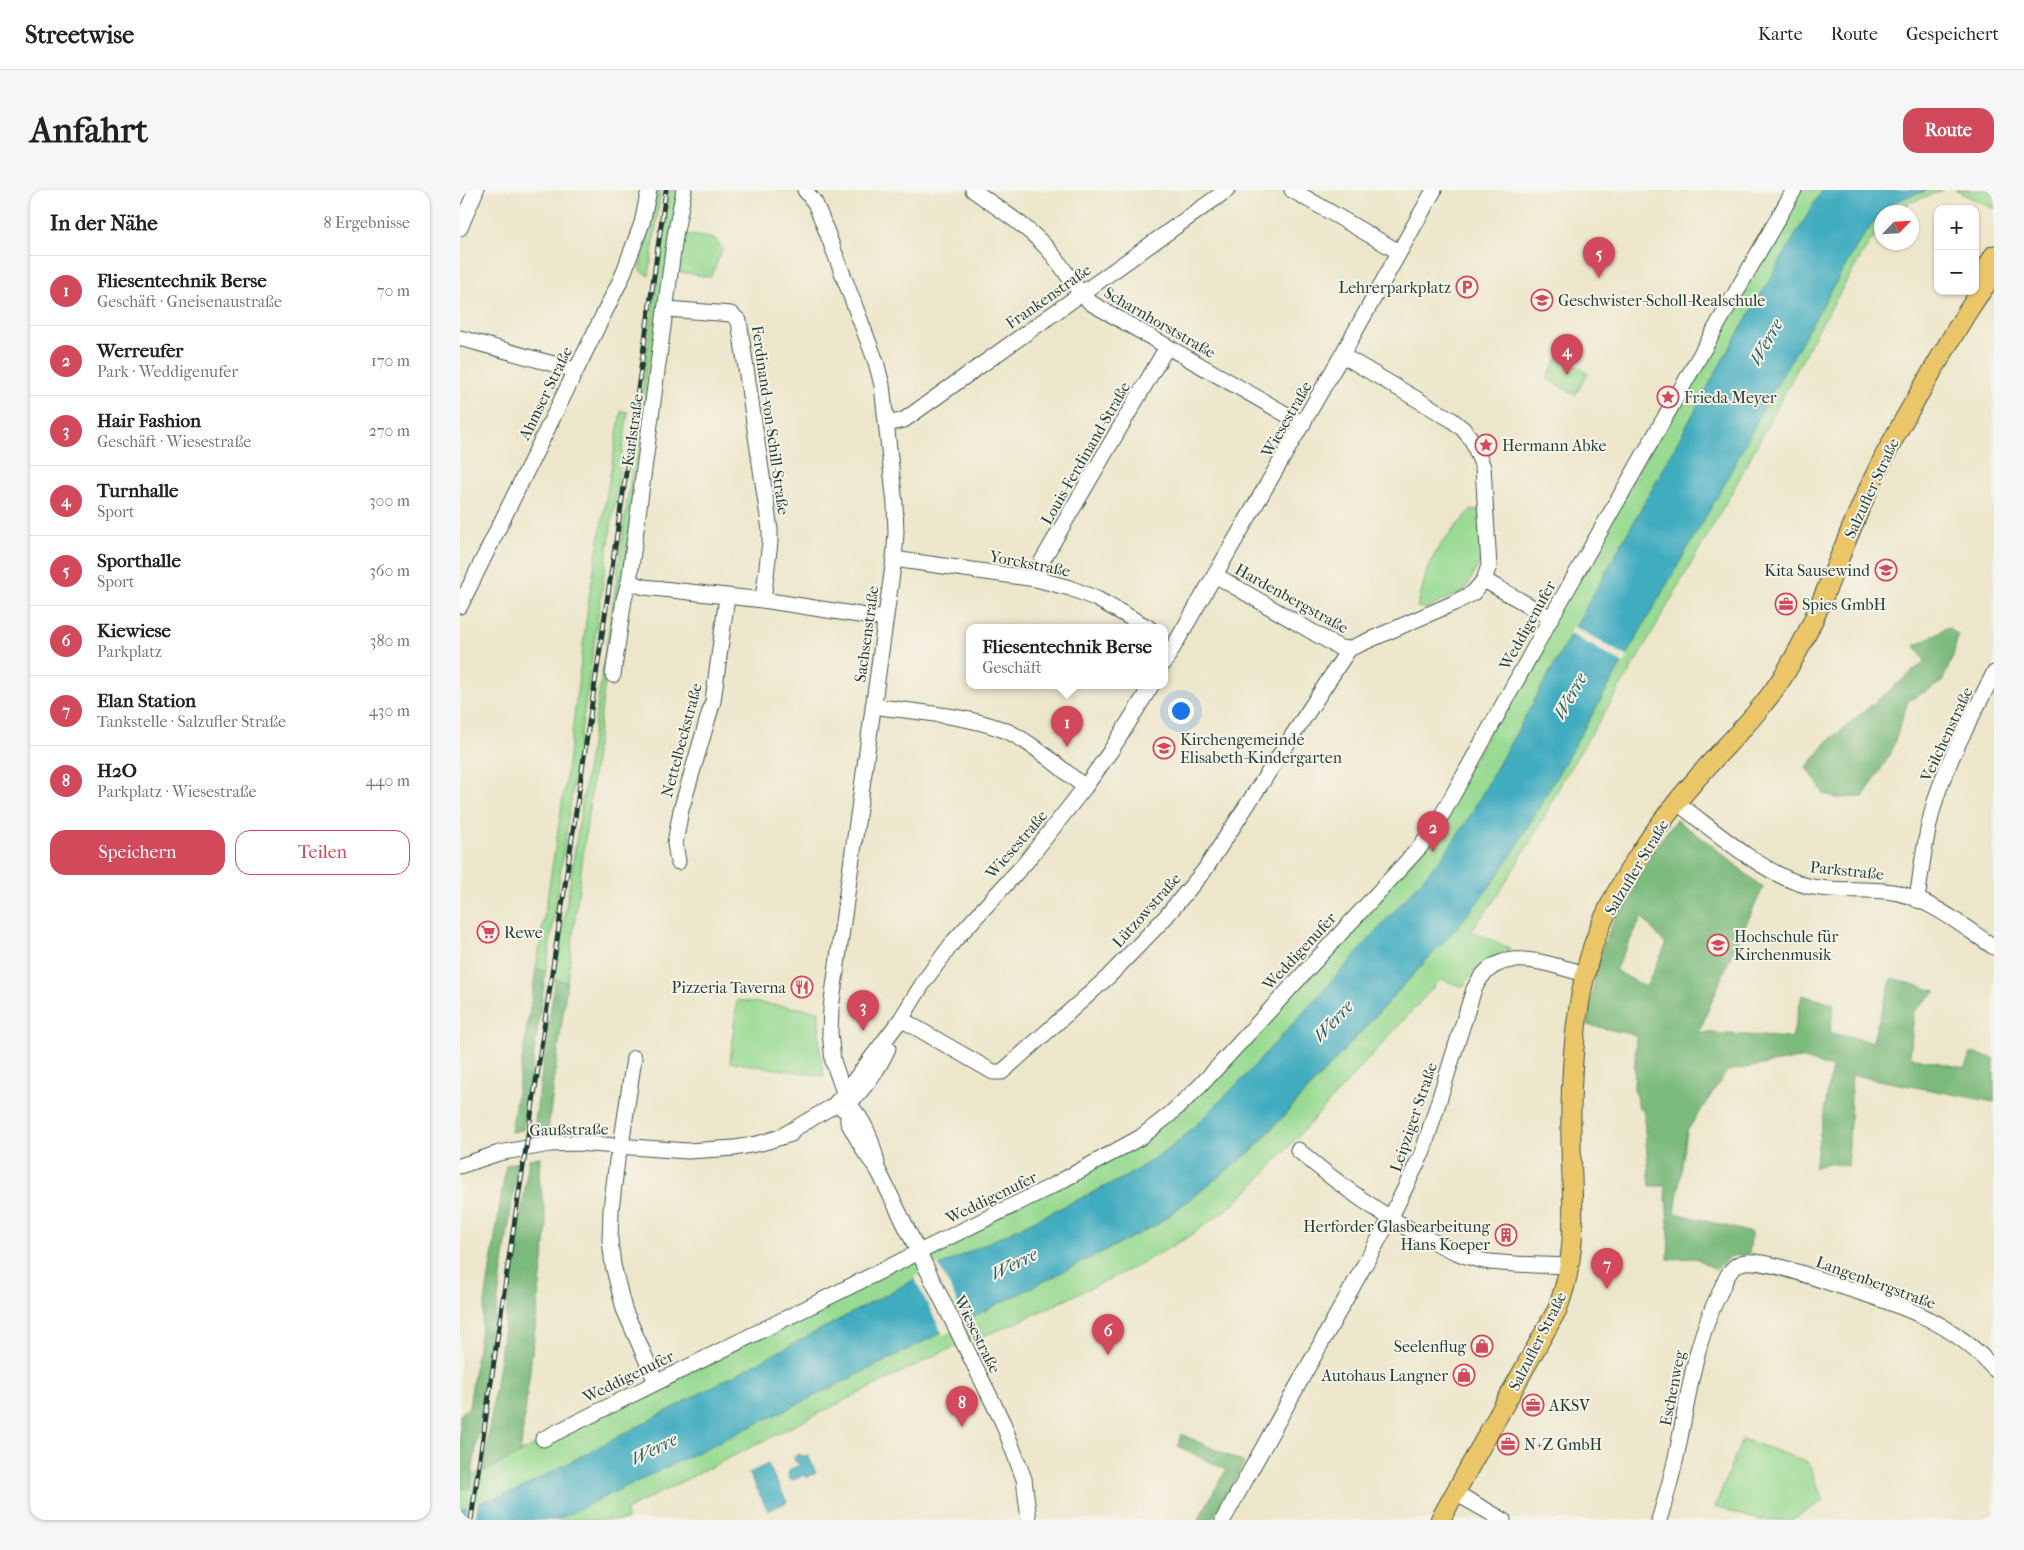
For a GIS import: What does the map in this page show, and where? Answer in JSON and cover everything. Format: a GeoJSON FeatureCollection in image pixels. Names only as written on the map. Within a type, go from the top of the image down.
{"type":"FeatureCollection","features":[{"type":"Feature","properties":{"kind":"main road","name":"Salzufler Straße"},"geometry":{"type":"LineString","coordinates":[[1976,297],[1983,275],[1994,255]]}},
{"type":"Feature","properties":{"kind":"main road","name":"Salzufler Straße"},"geometry":{"type":"LineString","coordinates":[[1440,1520],[1557,1310],[1564,1292],[1570,1266],[1573,1223],[1571,1093],[1577,1022],[1592,949],[1615,897],[1676,802],[1758,712],[1790,667],[1882,460],[1976,297],[1994,275]]}},
{"type":"Feature","properties":{"kind":"street"},"geometry":{"type":"LineString","coordinates":[[460,228],[476,190]]}},
{"type":"Feature","properties":{"kind":"street","name":"Ahmser Straße"},"geometry":{"type":"LineString","coordinates":[[460,606],[632,252],[642,223],[648,190]]}},
{"type":"Feature","properties":{"kind":"street","name":"Karlstraße"},"geometry":{"type":"LineString","coordinates":[[613,675],[624,599],[629,582],[676,236],[684,190]]}},
{"type":"Feature","properties":{"kind":"street","name":"Sachsenstraße"},"geometry":{"type":"LineString","coordinates":[[805,190],[823,222],[876,362],[882,385],[895,504],[896,533],[894,559],[831,1008],[830,1032],[833,1061],[846,1099]]}},
{"type":"Feature","properties":{"kind":"street","name":"Scharnhorststraße"},"geometry":{"type":"LineString","coordinates":[[973,190],[1037,239],[1052,254],[1081,295],[1167,347],[1303,424]]}},
{"type":"Feature","properties":{"kind":"street","name":"Frankenstraße"},"geometry":{"type":"LineString","coordinates":[[887,424],[904,420],[1227,190]]}},
{"type":"Feature","properties":{"kind":"street"},"geometry":{"type":"LineString","coordinates":[[1292,190],[1399,252]]}},
{"type":"Feature","properties":{"kind":"street","name":"Wiesestraße"},"geometry":{"type":"LineString","coordinates":[[1170,641],[1215,575],[1342,356],[1434,190]]}},
{"type":"Feature","properties":{"kind":"street","name":"Weddigenufer"},"geometry":{"type":"LineString","coordinates":[[543,1439],[656,1382],[920,1257],[1125,1147],[1169,1115],[1200,1086],[1420,847],[1443,814],[1551,618],[1794,190]]}},
{"type":"Feature","properties":{"kind":"street","name":"Ferdinand-von-Schill-Straße"},"geometry":{"type":"LineString","coordinates":[[666,309],[731,314],[739,321],[770,530],[763,600]]}},
{"type":"Feature","properties":{"kind":"street"},"geometry":{"type":"LineString","coordinates":[[460,338],[575,370]]}},
{"type":"Feature","properties":{"kind":"street","name":"Louis-Ferdinand-Straße"},"geometry":{"type":"LineString","coordinates":[[1036,579],[1042,561],[1167,347]]}},
{"type":"Feature","properties":{"kind":"street"},"geometry":{"type":"LineString","coordinates":[[1342,356],[1452,420],[1472,440],[1484,467],[1486,487],[1489,566],[1484,580],[1551,618]]}},
{"type":"Feature","properties":{"kind":"street","name":"Yorckstraße"},"geometry":{"type":"LineString","coordinates":[[894,559],[1036,579],[1070,588],[1097,599],[1143,624]]}},
{"type":"Feature","properties":{"kind":"street","name":"Hardenbergstraße"},"geometry":{"type":"LineString","coordinates":[[1215,575],[1340,648],[1348,649],[1472,594],[1484,580]]}},
{"type":"Feature","properties":{"kind":"street"},"geometry":{"type":"LineString","coordinates":[[629,582],[644,587],[763,600],[886,619]]}},
{"type":"Feature","properties":{"kind":"street","name":"Nettelbeckstraße"},"geometry":{"type":"LineString","coordinates":[[678,862],[675,843],[679,818],[713,702],[727,597]]}},
{"type":"Feature","properties":{"kind":"street","name":"Lützowstraße"},"geometry":{"type":"LineString","coordinates":[[901,1019],[993,1072],[1002,1072],[1108,977],[1163,920],[1204,871],[1348,649]]}},
{"type":"Feature","properties":{"kind":"street","name":"Veilchenstraße"},"geometry":{"type":"LineString","coordinates":[[1917,900],[1927,831],[1937,794],[1950,762],[1990,693],[1994,673]]}},
{"type":"Feature","properties":{"kind":"street","name":"Wiesestraße"},"geometry":{"type":"LineString","coordinates":[[1029,1520],[1027,1491],[1003,1423],[878,1170],[869,1135],[858,1112],[846,1099],[866,1085],[878,1069],[901,1019],[925,980],[954,941],[1037,850],[1110,752],[1149,689]]}},
{"type":"Feature","properties":{"kind":"street"},"geometry":{"type":"LineString","coordinates":[[873,706],[956,718],[1005,730],[1019,738],[1085,787]]}},
{"type":"Feature","properties":{"kind":"street","name":"Parkstraße"},"geometry":{"type":"LineString","coordinates":[[1676,802],[1762,865],[1794,882],[1813,886],[1892,892],[1917,900],[1934,908],[1994,948]]}},
{"type":"Feature","properties":{"kind":"street","name":"Leipziger Straße"},"geometry":{"type":"LineString","coordinates":[[1223,1520],[1390,1219],[1422,1151],[1479,978],[1494,965],[1504,961],[1519,959],[1586,974]]}},
{"type":"Feature","properties":{"kind":"street"},"geometry":{"type":"LineString","coordinates":[[634,1058],[621,1146],[617,1160],[611,1210],[610,1240],[613,1265],[624,1309],[656,1382]]}},
{"type":"Feature","properties":{"kind":"street","name":"Gaußstraße"},"geometry":{"type":"LineString","coordinates":[[460,1166],[499,1153],[525,1147],[576,1144],[669,1151],[708,1150],[752,1144],[782,1136],[846,1099]]}},
{"type":"Feature","properties":{"kind":"street"},"geometry":{"type":"LineString","coordinates":[[1298,1150],[1328,1175],[1390,1219],[1448,1249],[1489,1262],[1570,1266]]}},
{"type":"Feature","properties":{"kind":"street","name":"Langenbergstraße"},"geometry":{"type":"LineString","coordinates":[[1733,1268],[1740,1263],[1760,1262],[1867,1295],[1922,1316],[1951,1330],[1968,1343],[1994,1369]]}},
{"type":"Feature","properties":{"kind":"street","name":"Eschenweg"},"geometry":{"type":"LineString","coordinates":[[1659,1520],[1677,1452],[1700,1339],[1713,1305],[1733,1268]]}},
{"type":"Feature","properties":{"kind":"street"},"geometry":{"type":"LineString","coordinates":[[1454,1492],[1503,1520]]}},
{"type":"Feature","properties":{"kind":"green space"},"geometry":{"type":"Polygon","coordinates":[[[658,190],[661,190],[649,276],[639,270],[658,190]]]}},
{"type":"Feature","properties":{"kind":"green space"},"geometry":{"type":"Polygon","coordinates":[[[669,190],[677,190],[619,612],[604,689],[567,982],[555,979],[617,577],[669,190]]]}},
{"type":"Feature","properties":{"kind":"green space"},"geometry":{"type":"Polygon","coordinates":[[[1798,190],[1822,190],[1722,361],[1467,821],[1444,855],[1352,959],[1245,1076],[1193,1128],[1169,1149],[1127,1176],[942,1265],[514,1492],[460,1509],[460,1488],[470,1488],[472,1476],[1136,1146],[1423,849],[1798,190]]]}},
{"type":"Feature","properties":{"kind":"green space"},"geometry":{"type":"Polygon","coordinates":[[[1928,190],[1943,190],[1907,205],[1892,205],[1898,200],[1928,190]]]}},
{"type":"Feature","properties":{"kind":"green space"},"geometry":{"type":"Polygon","coordinates":[[[1955,190],[1994,190],[1994,209],[1955,190]]]}},
{"type":"Feature","properties":{"kind":"green space"},"geometry":{"type":"Polygon","coordinates":[[[1874,223],[1874,238],[1818,330],[1732,492],[1629,673],[1565,776],[1537,830],[1498,895],[1471,931],[1510,948],[1478,966],[1463,987],[1441,979],[1253,1186],[1235,1203],[1190,1236],[1137,1266],[1016,1323],[942,1352],[631,1507],[626,1511],[627,1520],[554,1520],[827,1390],[1158,1224],[1252,1151],[1459,925],[1491,885],[1512,854],[1618,670],[1806,331],[1861,239],[1874,223]]]}},
{"type":"Feature","properties":{"kind":"green space"},"geometry":{"type":"Polygon","coordinates":[[[679,233],[716,239],[722,250],[711,277],[673,271],[679,233]]]}},
{"type":"Feature","properties":{"kind":"green space"},"geometry":{"type":"Polygon","coordinates":[[[1559,356],[1588,373],[1575,395],[1546,378],[1559,356]]]}},
{"type":"Feature","properties":{"kind":"green space"},"geometry":{"type":"Polygon","coordinates":[[[621,411],[628,412],[546,971],[536,969],[566,779],[589,598],[621,411]]]}},
{"type":"Feature","properties":{"kind":"green space"},"geometry":{"type":"Polygon","coordinates":[[[1471,510],[1481,510],[1481,559],[1468,585],[1464,591],[1426,609],[1417,607],[1429,564],[1443,541],[1471,510]]]}},
{"type":"Feature","properties":{"kind":"green space"},"geometry":{"type":"Polygon","coordinates":[[[1948,627],[1958,635],[1953,656],[1942,682],[1908,701],[1891,753],[1863,797],[1837,798],[1824,794],[1807,767],[1828,741],[1925,661],[1915,646],[1948,627]]]}},
{"type":"Feature","properties":{"kind":"green space"},"geometry":{"type":"Polygon","coordinates":[[[1676,820],[1713,846],[1763,888],[1729,960],[1699,1032],[1792,1038],[1802,995],[1834,1004],[1830,1033],[1872,1042],[1892,978],[1936,991],[1914,1011],[1910,1057],[1965,1068],[1970,1053],[1994,1058],[1994,1102],[1852,1075],[1848,1166],[1826,1163],[1814,1168],[1832,1068],[1801,1058],[1727,1071],[1687,1131],[1675,1213],[1752,1233],[1749,1253],[1729,1257],[1716,1270],[1696,1258],[1668,1259],[1669,1236],[1665,1186],[1650,1186],[1643,1109],[1639,1108],[1634,1088],[1636,1035],[1588,1025],[1593,985],[1609,931],[1639,873],[1676,820]],[[1642,917],[1615,970],[1646,987],[1666,945],[1642,917]]]}},
{"type":"Feature","properties":{"kind":"green space"},"geometry":{"type":"Polygon","coordinates":[[[536,969],[546,971],[523,1130],[511,1132],[536,969]]]}},
{"type":"Feature","properties":{"kind":"green space"},"geometry":{"type":"Polygon","coordinates":[[[555,979],[567,982],[548,1130],[534,1128],[555,979]]]}},
{"type":"Feature","properties":{"kind":"green space"},"geometry":{"type":"Polygon","coordinates":[[[737,1000],[819,1011],[819,1045],[824,1076],[730,1062],[737,1000]]]}},
{"type":"Feature","properties":{"kind":"green space"},"geometry":{"type":"Polygon","coordinates":[[[540,1157],[539,1177],[547,1227],[520,1454],[483,1472],[529,1159],[540,1157]]]}},
{"type":"Feature","properties":{"kind":"green space"},"geometry":{"type":"Polygon","coordinates":[[[518,1162],[470,1488],[460,1488],[460,1415],[469,1407],[506,1165],[518,1162]]]}},
{"type":"Feature","properties":{"kind":"green space"},"geometry":{"type":"Polygon","coordinates":[[[1181,1434],[1244,1463],[1212,1520],[1198,1520],[1226,1470],[1178,1446],[1181,1434]]]}},
{"type":"Feature","properties":{"kind":"green space"},"geometry":{"type":"Polygon","coordinates":[[[1742,1439],[1808,1462],[1823,1501],[1791,1520],[1760,1520],[1715,1507],[1742,1439]]]}},
{"type":"Feature","properties":{"kind":"water","name":"Werre"},"geometry":{"type":"Polygon","coordinates":[[[1822,190],[1928,190],[1898,200],[1891,205],[1874,205],[1874,222],[1861,239],[1769,398],[1724,485],[1512,854],[1491,885],[1459,925],[1251,1151],[1158,1224],[827,1390],[563,1517],[554,1520],[460,1520],[460,1509],[514,1492],[942,1265],[1127,1176],[1169,1149],[1193,1128],[1245,1076],[1444,855],[1467,821],[1722,361],[1822,190]]]}},
{"type":"Feature","properties":{"kind":"water"},"geometry":{"type":"Polygon","coordinates":[[[798,1454],[808,1455],[816,1473],[806,1478],[804,1475],[793,1480],[789,1479],[790,1469],[800,1465],[794,1460],[798,1454]]]}},
{"type":"Feature","properties":{"kind":"water"},"geometry":{"type":"Polygon","coordinates":[[[768,1464],[787,1502],[768,1511],[749,1473],[768,1464]]]}},
{"type":"Feature","properties":{"kind":"pier"},"geometry":{"type":"Polygon","coordinates":[[[1573,626],[1628,657],[1624,664],[1569,633],[1573,626]]]}},
{"type":"Feature","properties":{"kind":"pier"},"geometry":{"type":"Polygon","coordinates":[[[938,1264],[968,1323],[943,1335],[914,1277],[938,1264]]]}},
{"type":"Feature","properties":{"kind":"pier"},"geometry":{"type":"Polygon","coordinates":[[[478,1500],[475,1520],[465,1520],[468,1504],[478,1500]]]}},
{"type":"Feature","properties":{"kind":"railway"},"geometry":{"type":"LineString","coordinates":[[471,1520],[666,190]]}},
{"type":"Feature","properties":{"kind":"place","name":"Sporthalle"},"geometry":{"type":"Point","coordinates":[1599,278]}},
{"type":"Feature","properties":{"kind":"place","name":"Lehrerparkplatz"},"geometry":{"type":"Point","coordinates":[1467,287]}},
{"type":"Feature","properties":{"kind":"place","name":"Geschwister-Scholl-Realschule"},"geometry":{"type":"Point","coordinates":[1542,300]}},
{"type":"Feature","properties":{"kind":"place","name":"Turnhalle"},"geometry":{"type":"Point","coordinates":[1567,375]}},
{"type":"Feature","properties":{"kind":"place","name":"Frieda Meyer"},"geometry":{"type":"Point","coordinates":[1668,397]}},
{"type":"Feature","properties":{"kind":"place","name":"Hermann Abke"},"geometry":{"type":"Point","coordinates":[1486,445]}},
{"type":"Feature","properties":{"kind":"place","name":"Kita Sausewind"},"geometry":{"type":"Point","coordinates":[1886,570]}},
{"type":"Feature","properties":{"kind":"place","name":"Spies GmbH"},"geometry":{"type":"Point","coordinates":[1786,604]}},
{"type":"Feature","properties":{"kind":"place","name":"Fliesentechnik Berse"},"geometry":{"type":"Point","coordinates":[1067,747]}},
{"type":"Feature","properties":{"kind":"place","name":"Kirchengemeinde Elisabeth-Kindergarten"},"geometry":{"type":"Point","coordinates":[1164,748]}},
{"type":"Feature","properties":{"kind":"place","name":"Werreufer"},"geometry":{"type":"Point","coordinates":[1433,852]}},
{"type":"Feature","properties":{"kind":"place","name":"Rewe"},"geometry":{"type":"Point","coordinates":[488,932]}},
{"type":"Feature","properties":{"kind":"place","name":"Hochschule für Kirchenmusik"},"geometry":{"type":"Point","coordinates":[1718,945]}},
{"type":"Feature","properties":{"kind":"place","name":"Pizzeria Taverna"},"geometry":{"type":"Point","coordinates":[802,987]}},
{"type":"Feature","properties":{"kind":"place","name":"Hair Fashion"},"geometry":{"type":"Point","coordinates":[863,1031]}},
{"type":"Feature","properties":{"kind":"place","name":"Herforder Glasbearbeitung Hans Koeper"},"geometry":{"type":"Point","coordinates":[1506,1235]}},
{"type":"Feature","properties":{"kind":"place","name":"Elan Station"},"geometry":{"type":"Point","coordinates":[1607,1289]}},
{"type":"Feature","properties":{"kind":"place","name":"Seelenflug"},"geometry":{"type":"Point","coordinates":[1482,1346]}},
{"type":"Feature","properties":{"kind":"place","name":"Kiewiese"},"geometry":{"type":"Point","coordinates":[1108,1355]}},
{"type":"Feature","properties":{"kind":"place","name":"Autohaus Langner"},"geometry":{"type":"Point","coordinates":[1464,1375]}},
{"type":"Feature","properties":{"kind":"place","name":"AKSV"},"geometry":{"type":"Point","coordinates":[1533,1405]}},
{"type":"Feature","properties":{"kind":"place","name":"H2O"},"geometry":{"type":"Point","coordinates":[962,1427]}},
{"type":"Feature","properties":{"kind":"place","name":"N+Z GmbH"},"geometry":{"type":"Point","coordinates":[1508,1444]}}]}
